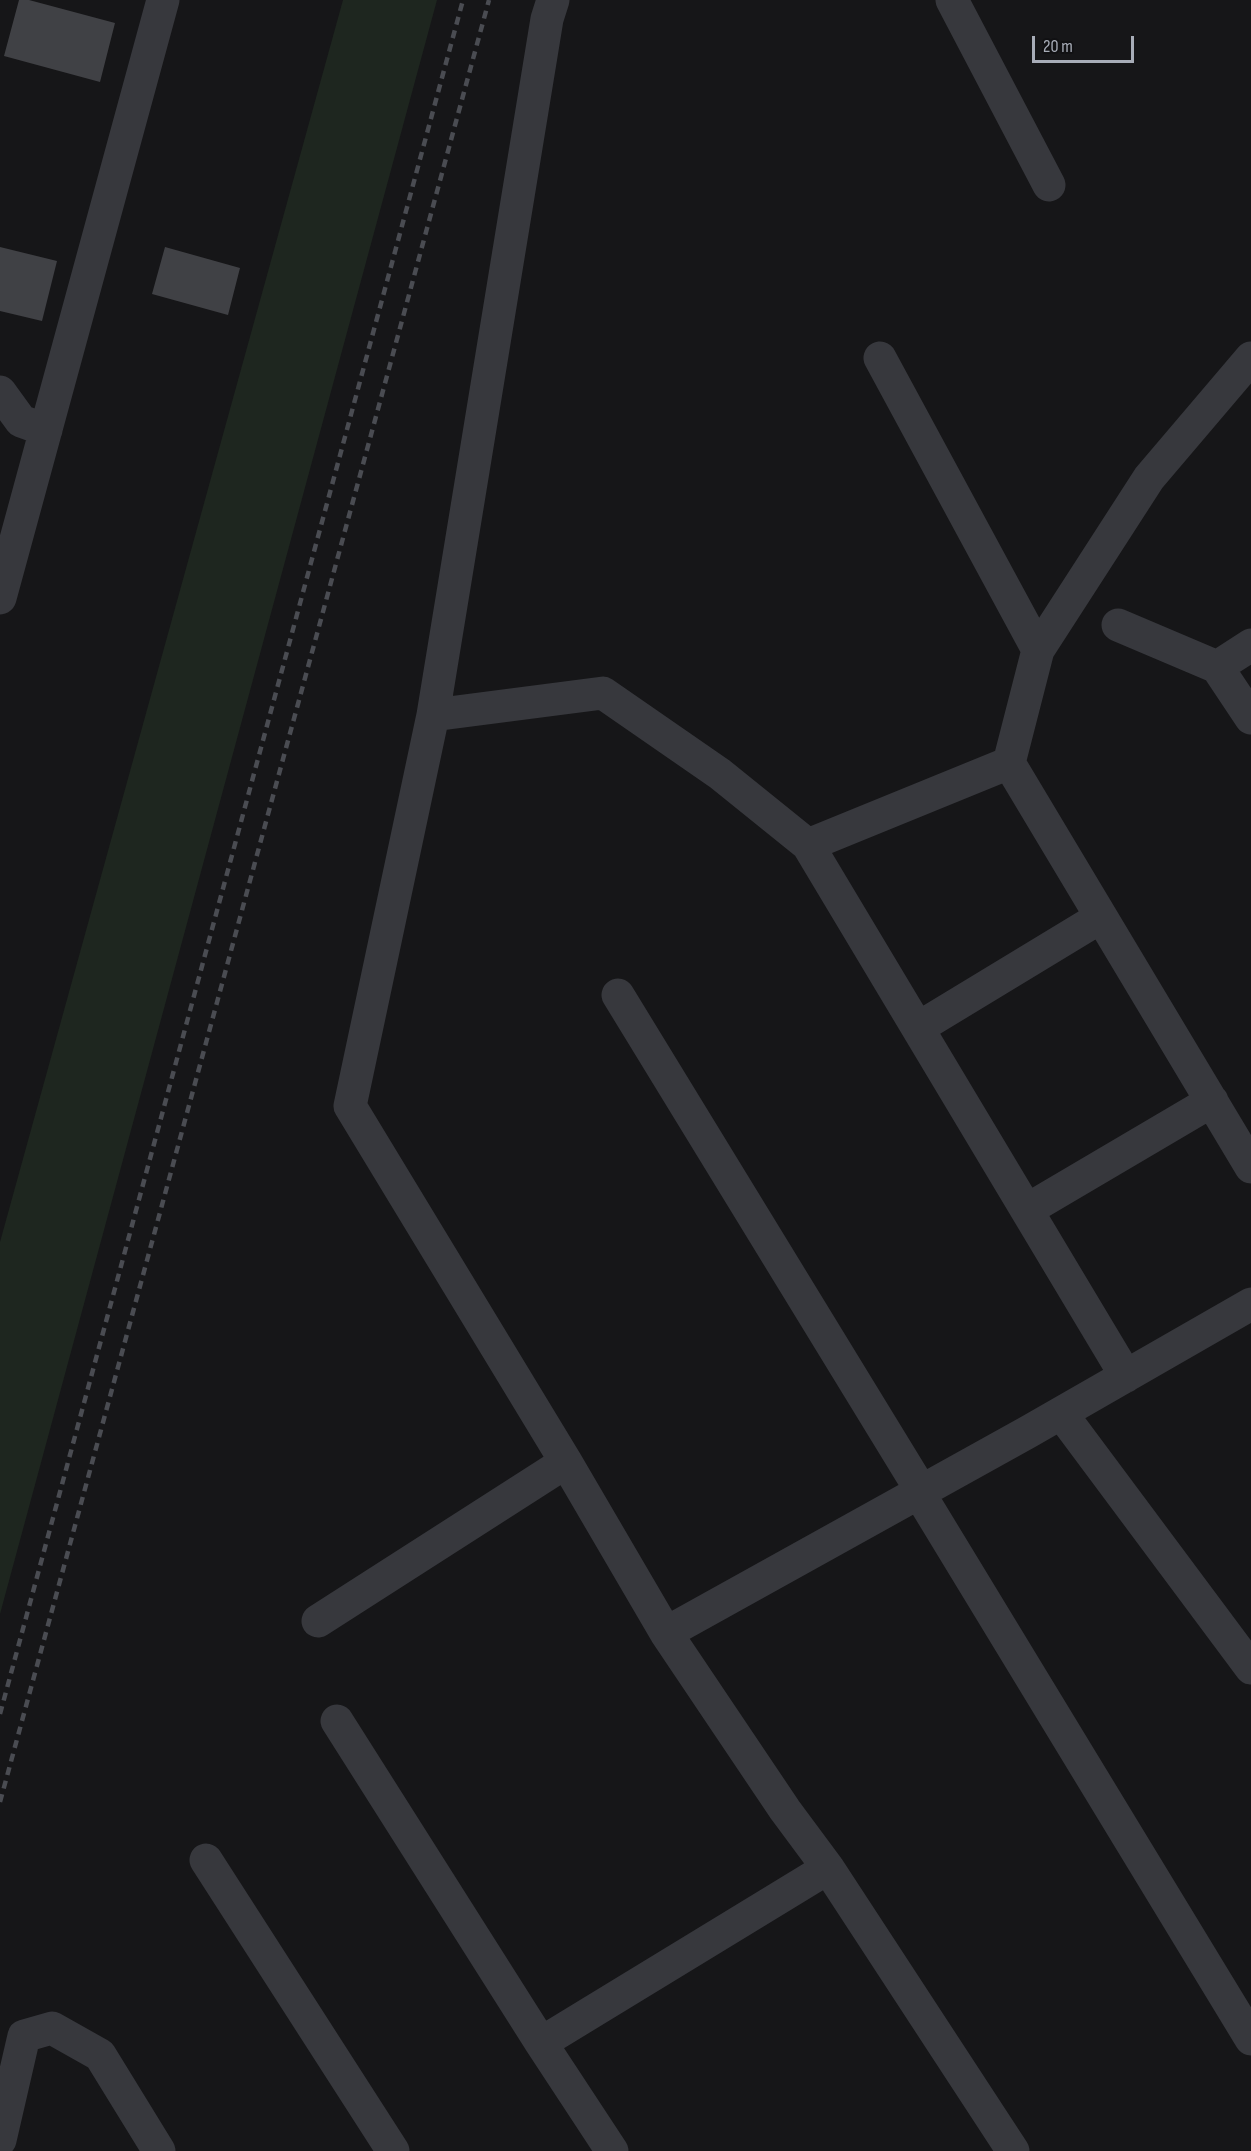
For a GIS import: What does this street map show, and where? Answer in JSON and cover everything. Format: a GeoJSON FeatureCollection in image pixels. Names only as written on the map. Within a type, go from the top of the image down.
{"type":"FeatureCollection","features":[{"type":"Feature","properties":{"kind":"street"},"geometry":{"type":"LineString","coordinates":[[0,598],[163,0]]}},
{"type":"Feature","properties":{"kind":"street"},"geometry":{"type":"LineString","coordinates":[[553,0],[547,19],[433,716],[350,1106],[566,1462],[666,1633],[785,1810],[828,1868],[1012,2151]]}},
{"type":"Feature","properties":{"kind":"street"},"geometry":{"type":"LineString","coordinates":[[952,0],[1049,185]]}},
{"type":"Feature","properties":{"kind":"street"},"geometry":{"type":"LineString","coordinates":[[880,358],[1038,650]]}},
{"type":"Feature","properties":{"kind":"street"},"geometry":{"type":"LineString","coordinates":[[1251,358],[1149,478],[1038,650],[1009,764],[1251,1167]]}},
{"type":"Feature","properties":{"kind":"street"},"geometry":{"type":"LineString","coordinates":[[0,392],[21,421],[46,430]]}},
{"type":"Feature","properties":{"kind":"street"},"geometry":{"type":"LineString","coordinates":[[1118,625],[1217,667],[1251,718]]}},
{"type":"Feature","properties":{"kind":"street"},"geometry":{"type":"LineString","coordinates":[[1217,667],[1251,645]]}},
{"type":"Feature","properties":{"kind":"street"},"geometry":{"type":"LineString","coordinates":[[433,716],[603,693],[720,774],[808,845],[1126,1376]]}},
{"type":"Feature","properties":{"kind":"street"},"geometry":{"type":"LineString","coordinates":[[808,845],[1009,764]]}},
{"type":"Feature","properties":{"kind":"street"},"geometry":{"type":"LineString","coordinates":[[918,1028],[1101,917]]}},
{"type":"Feature","properties":{"kind":"street"},"geometry":{"type":"LineString","coordinates":[[618,995],[919,1487],[919,1493],[1251,2039]]}},
{"type":"Feature","properties":{"kind":"street"},"geometry":{"type":"LineString","coordinates":[[1027,1210],[1212,1101]]}},
{"type":"Feature","properties":{"kind":"street"},"geometry":{"type":"LineString","coordinates":[[666,1633],[919,1493],[1251,1304]]}},
{"type":"Feature","properties":{"kind":"street"},"geometry":{"type":"LineString","coordinates":[[1061,1413],[1251,1668]]}},
{"type":"Feature","properties":{"kind":"street"},"geometry":{"type":"LineString","coordinates":[[318,1621],[566,1462]]}},
{"type":"Feature","properties":{"kind":"street"},"geometry":{"type":"LineString","coordinates":[[337,1721],[612,2151]]}},
{"type":"Feature","properties":{"kind":"street"},"geometry":{"type":"LineString","coordinates":[[206,1860],[393,2151]]}},
{"type":"Feature","properties":{"kind":"street"},"geometry":{"type":"LineString","coordinates":[[541,2043],[828,1868]]}},
{"type":"Feature","properties":{"kind":"street"},"geometry":{"type":"LineString","coordinates":[[0,2140],[24,2036],[51,2028],[99,2055],[159,2151]]}},
{"type":"Feature","properties":{"kind":"shaded area"},"geometry":{"type":"Polygon","coordinates":[[[343,0],[437,0],[0,1614],[0,1242],[343,0]]]}},
{"type":"Feature","properties":{"kind":"building"},"geometry":{"type":"Polygon","coordinates":[[[19,0],[29,0],[115,23],[100,82],[4,56],[19,0]]]}},
{"type":"Feature","properties":{"kind":"building"},"geometry":{"type":"Polygon","coordinates":[[[0,247],[57,261],[42,321],[0,311],[0,247]]]}},
{"type":"Feature","properties":{"kind":"building"},"geometry":{"type":"Polygon","coordinates":[[[165,247],[240,268],[228,315],[152,294],[165,247]]]}},
{"type":"Feature","properties":{"kind":"railway"},"geometry":{"type":"LineString","coordinates":[[0,1714],[463,0]]}},
{"type":"Feature","properties":{"kind":"railway"},"geometry":{"type":"LineString","coordinates":[[0,1802],[489,0]]}}]}
